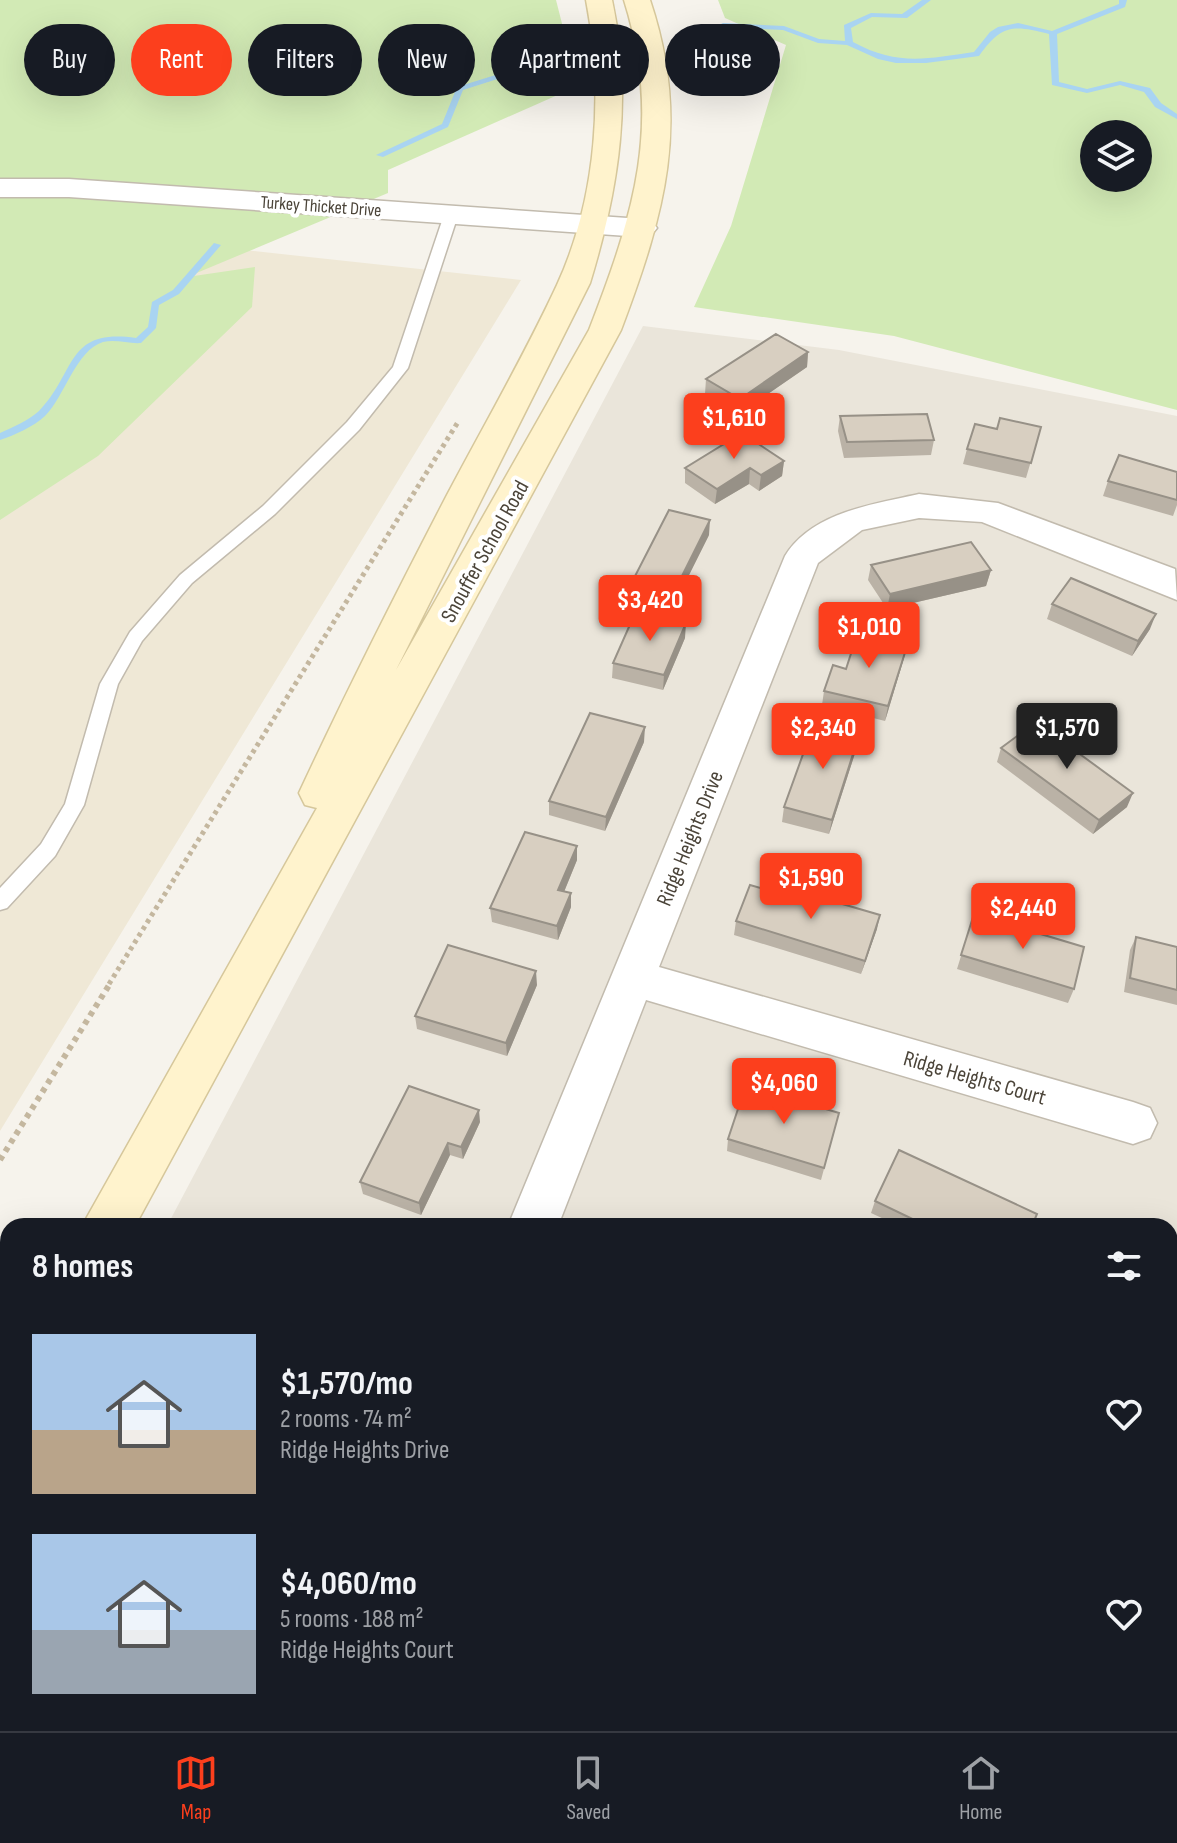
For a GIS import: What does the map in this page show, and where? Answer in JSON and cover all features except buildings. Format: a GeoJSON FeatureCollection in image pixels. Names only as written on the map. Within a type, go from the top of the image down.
{"type":"FeatureCollection","features":[{"type":"Feature","properties":{"kind":"main road","name":"Snouffer School Road"},"geometry":{"type":"LineString","coordinates":[[195,1068],[377,667],[503,416],[557,319],[594,225],[611,127],[610,50],[599,0]]}},
{"type":"Feature","properties":{"kind":"main road","name":"Snouffer School Road"},"geometry":{"type":"LineString","coordinates":[[112,1218],[569,400],[605,330],[642,228],[657,157],[659,103],[648,31],[637,0]]}},
{"type":"Feature","properties":{"kind":"street","name":"Turkey Thicket Drive"},"geometry":{"type":"LineString","coordinates":[[0,188],[69,188],[642,228]]}},
{"type":"Feature","properties":{"kind":"street","name":"Ridge Heights Drive"},"geometry":{"type":"LineString","coordinates":[[536,1218],[803,556],[851,521],[919,506],[986,511],[1162,578],[1177,587]]}},
{"type":"Feature","properties":{"kind":"street","name":"Ridge Heights Court"},"geometry":{"type":"LineString","coordinates":[[633,978],[1133,1123]]}},
{"type":"Feature","properties":{"kind":"lane"},"geometry":{"type":"LineString","coordinates":[[0,902],[48,850],[74,805],[109,684],[136,637],[186,579],[269,510],[353,426],[400,368],[451,215]]}},
{"type":"Feature","properties":{"kind":"path"},"geometry":{"type":"LineString","coordinates":[[0,1160],[466,410]]}},
{"type":"Feature","properties":{"kind":"shaded area"},"geometry":{"type":"Polygon","coordinates":[[[106,235],[521,280],[0,1131],[0,240],[106,235]]]}},
{"type":"Feature","properties":{"kind":"shaded area"},"geometry":{"type":"Polygon","coordinates":[[[643,326],[839,350],[1177,416],[1177,1218],[171,1218],[643,326]]]}},
{"type":"Feature","properties":{"kind":"green space"},"geometry":{"type":"Polygon","coordinates":[[[0,0],[556,0],[562,24],[491,24],[491,96],[555,96],[388,170],[388,193],[187,277],[255,267],[252,307],[98,456],[0,520],[0,0]]]}},
{"type":"Feature","properties":{"kind":"green space"},"geometry":{"type":"Polygon","coordinates":[[[718,0],[1177,0],[1177,410],[894,336],[694,307],[731,226],[771,96],[780,96],[780,65],[786,45],[780,42],[780,24],[739,24],[725,18],[718,0]]]}},
{"type":"Feature","properties":{"kind":"waterway"},"geometry":{"type":"LineString","coordinates":[[849,43],[847,27],[871,15],[904,16],[927,0]]}},
{"type":"Feature","properties":{"kind":"waterway"},"geometry":{"type":"LineString","coordinates":[[1053,33],[1122,5],[1123,0]]}},
{"type":"Feature","properties":{"kind":"waterway"},"geometry":{"type":"LineString","coordinates":[[849,43],[881,58],[911,62],[976,54],[993,34],[1009,26],[1018,25],[1053,33]]}},
{"type":"Feature","properties":{"kind":"waterway"},"geometry":{"type":"LineString","coordinates":[[780,28],[818,41],[849,43]]}},
{"type":"Feature","properties":{"kind":"waterway"},"geometry":{"type":"LineString","coordinates":[[1053,33],[1055,83],[1087,91],[1120,83],[1147,90],[1158,105],[1177,117]]}},
{"type":"Feature","properties":{"kind":"waterway"},"geometry":{"type":"LineString","coordinates":[[380,155],[445,125],[460,89],[491,79]]}},
{"type":"Feature","properties":{"kind":"waterway"},"geometry":{"type":"LineString","coordinates":[[0,437],[43,412],[88,346],[100,340],[116,338],[138,341],[152,328],[155,304],[176,292],[217,245]]}}]}
